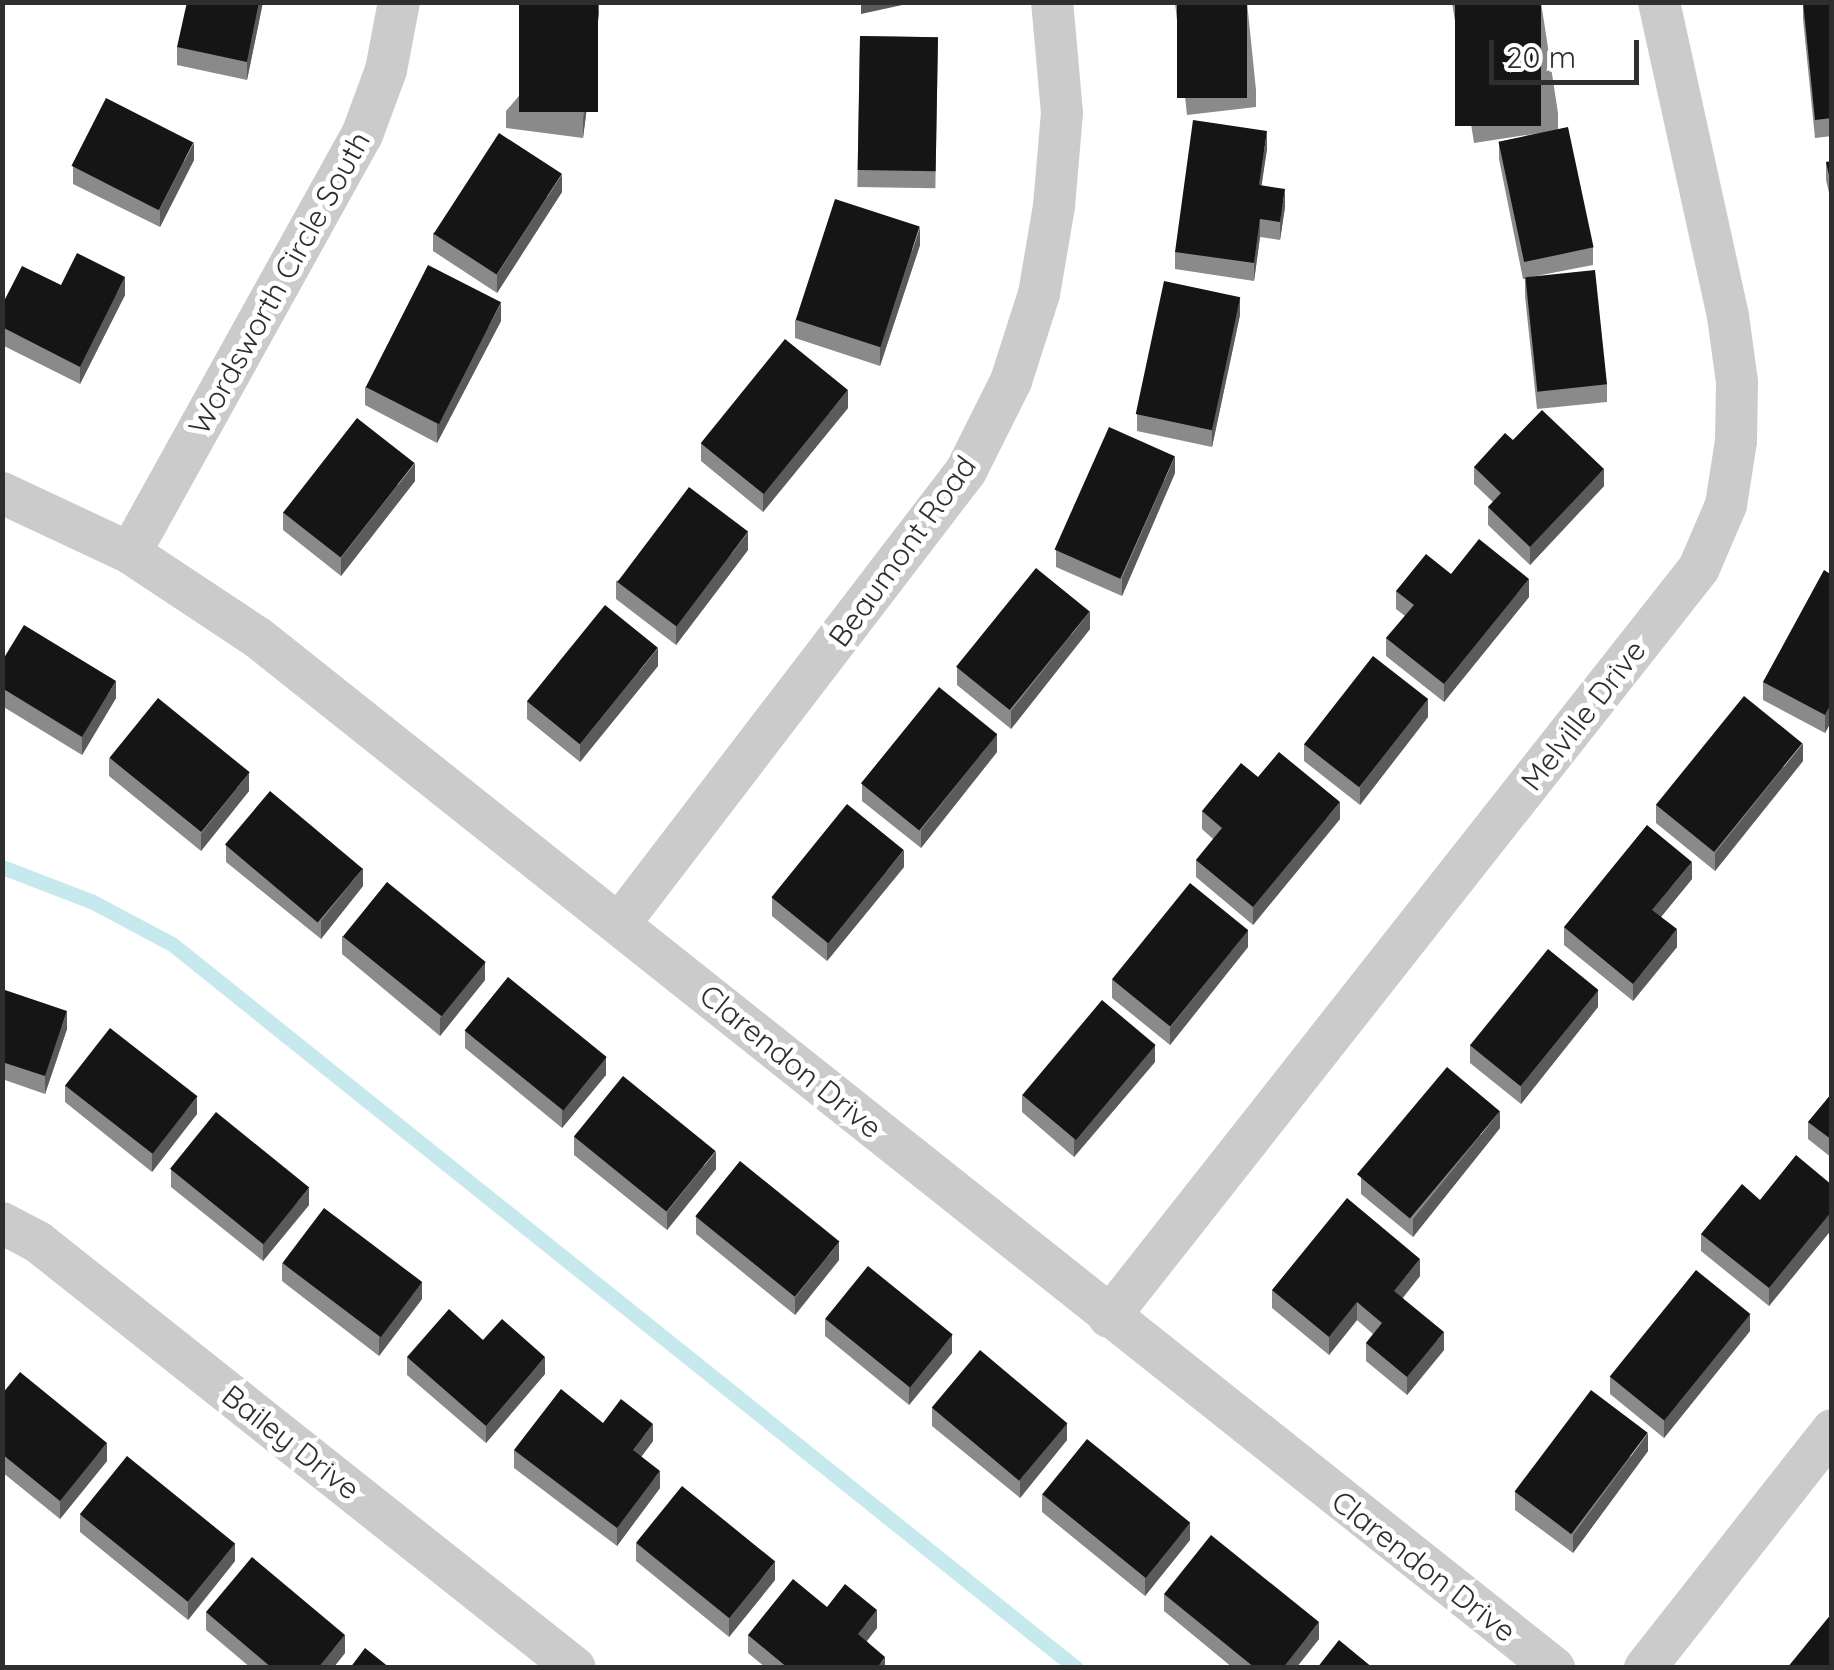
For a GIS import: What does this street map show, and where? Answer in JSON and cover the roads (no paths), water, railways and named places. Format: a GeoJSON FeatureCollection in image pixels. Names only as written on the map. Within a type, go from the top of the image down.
{"type":"FeatureCollection","features":[{"type":"Feature","properties":{"kind":"street","name":"Wordsworth Circle South"},"geometry":{"type":"LineString","coordinates":[[130,553],[362,135],[386,70],[399,2]]}},
{"type":"Feature","properties":{"kind":"street","name":"Beaumont Road"},"geometry":{"type":"LineString","coordinates":[[620,923],[966,471],[1011,382],[1038,294],[1054,206],[1062,113],[1052,2]]}},
{"type":"Feature","properties":{"kind":"street","name":"Melville Drive"},"geometry":{"type":"LineString","coordinates":[[1109,1317],[1698,568],[1726,505],[1736,441],[1737,382],[1728,316],[1659,2]]}},
{"type":"Feature","properties":{"kind":"street","name":"Clarendon Drive"},"geometry":{"type":"LineString","coordinates":[[2,493],[130,553],[257,637],[1554,1668]]}},
{"type":"Feature","properties":{"kind":"street","name":"Bailey Drive"},"geometry":{"type":"LineString","coordinates":[[2,1223],[38,1242],[576,1668]]}},
{"type":"Feature","properties":{"kind":"street"},"geometry":{"type":"LineString","coordinates":[[1645,1668],[1832,1430]]}},
{"type":"Feature","properties":{"kind":"waterway"},"geometry":{"type":"LineString","coordinates":[[2,867],[93,902],[172,944],[1076,1668]]}}]}
